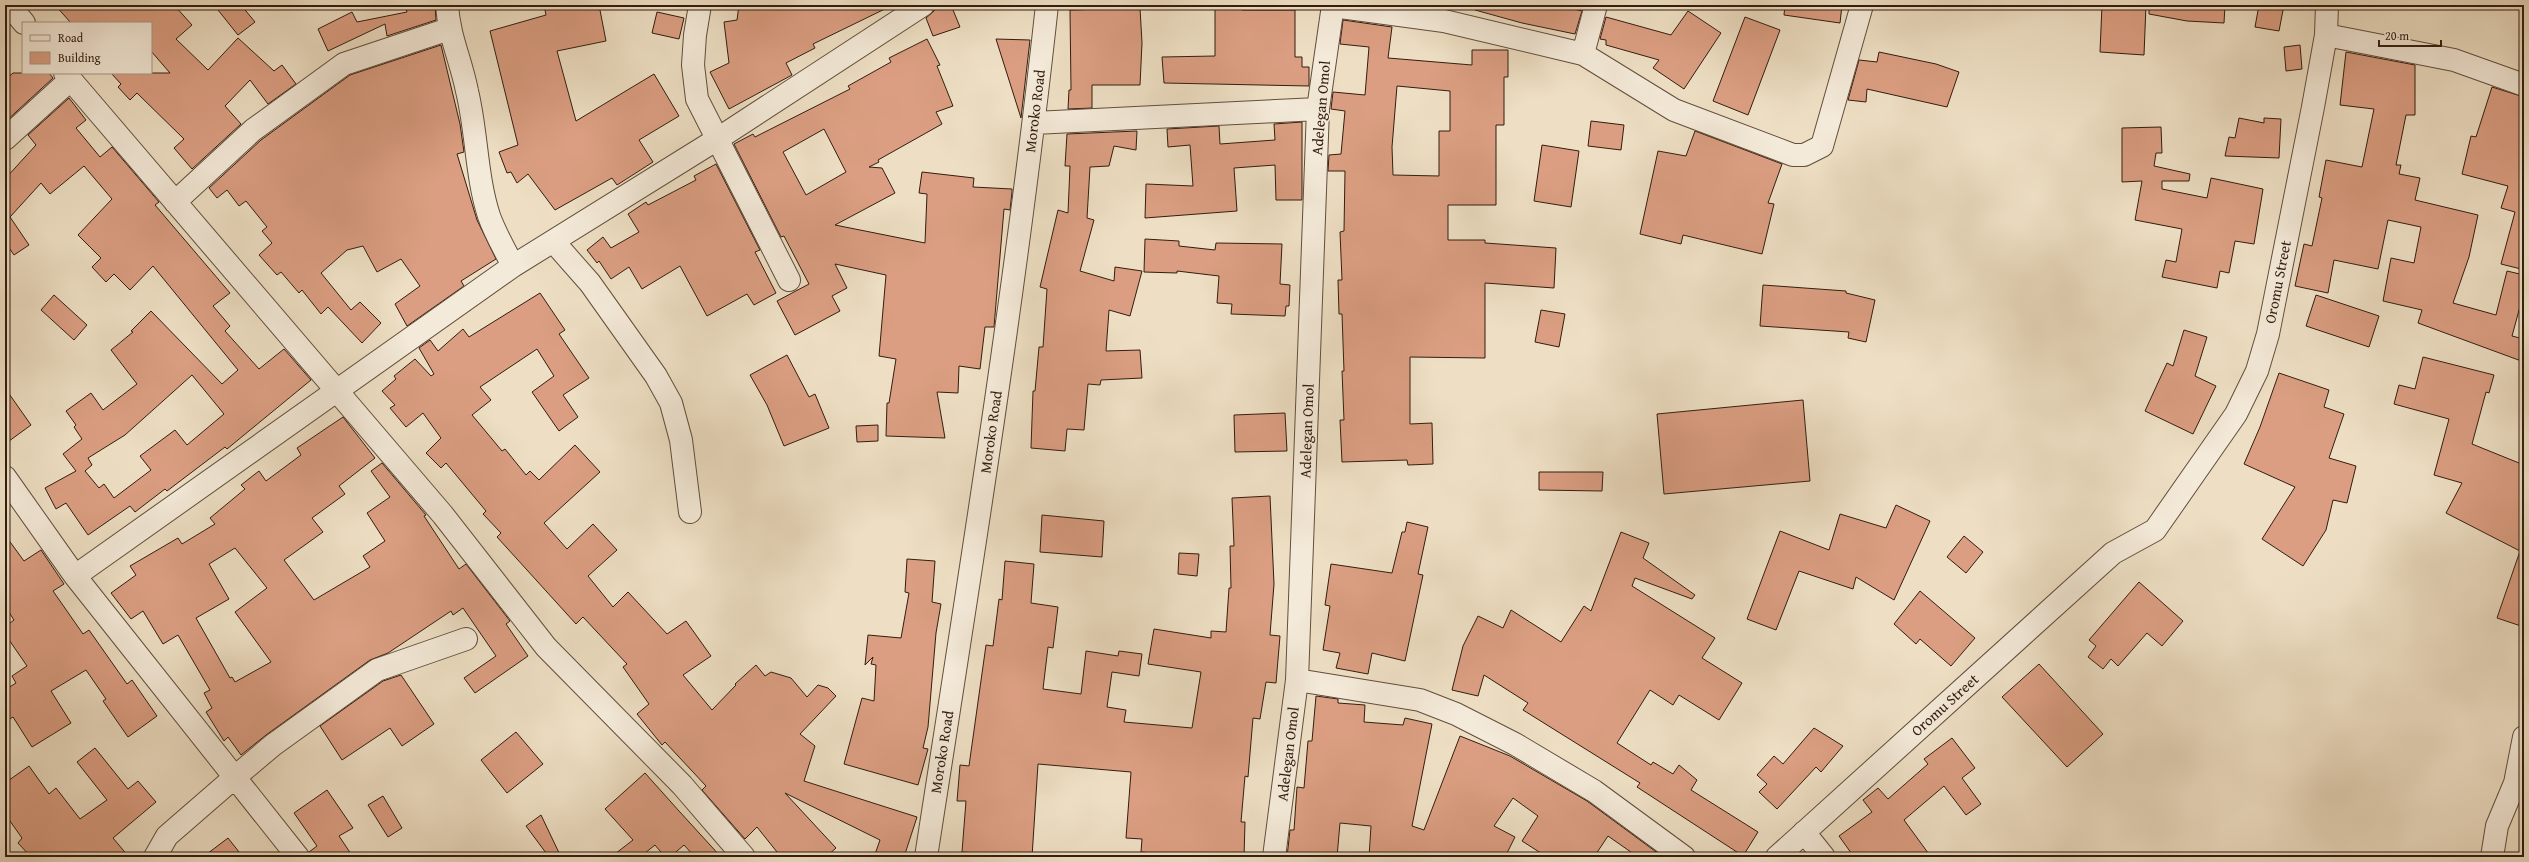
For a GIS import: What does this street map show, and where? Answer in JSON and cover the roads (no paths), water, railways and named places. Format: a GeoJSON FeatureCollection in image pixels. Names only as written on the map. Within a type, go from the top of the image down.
{"type":"FeatureCollection","features":[{"type":"Feature","properties":{"kind":"street"},"geometry":{"type":"LineString","coordinates":[[9,5],[23,22]]}},
{"type":"Feature","properties":{"kind":"street"},"geometry":{"type":"LineString","coordinates":[[447,5],[449,29],[467,88],[474,120],[481,179],[489,216],[513,266]]}},
{"type":"Feature","properties":{"kind":"street"},"geometry":{"type":"LineString","coordinates":[[700,5],[695,34],[694,57],[698,99],[719,138],[738,182],[789,280]]}},
{"type":"Feature","properties":{"kind":"street"},"geometry":{"type":"LineString","coordinates":[[75,576],[513,266],[719,138],[923,5]]}},
{"type":"Feature","properties":{"kind":"street","name":"Moroko Road"},"geometry":{"type":"LineString","coordinates":[[926,857],[995,407],[1034,123],[1047,5]]}},
{"type":"Feature","properties":{"kind":"street"},"geometry":{"type":"LineString","coordinates":[[1583,54],[1596,5]]}},
{"type":"Feature","properties":{"kind":"street"},"geometry":{"type":"LineString","coordinates":[[1333,6],[1444,21],[1583,54],[1674,110],[1793,155],[1804,155],[1822,146],[1862,5]]}},
{"type":"Feature","properties":{"kind":"street","name":"Oromu Street"},"geometry":{"type":"LineString","coordinates":[[1777,857],[2113,553],[2155,530],[2236,414],[2257,371],[2268,334],[2326,35],[2327,5]]}},
{"type":"Feature","properties":{"kind":"street","name":"Adelegan Omol"},"geometry":{"type":"LineString","coordinates":[[1274,857],[1297,680],[1318,109],[1333,6]]}},
{"type":"Feature","properties":{"kind":"street"},"geometry":{"type":"LineString","coordinates":[[175,202],[253,130],[344,64],[449,29]]}},
{"type":"Feature","properties":{"kind":"street"},"geometry":{"type":"LineString","coordinates":[[2326,35],[2454,60],[2524,85]]}},
{"type":"Feature","properties":{"kind":"street"},"geometry":{"type":"LineString","coordinates":[[5,139],[67,76],[335,391],[443,515],[546,647],[682,785],[744,857]]}},
{"type":"Feature","properties":{"kind":"street"},"geometry":{"type":"LineString","coordinates":[[1034,123],[1318,109]]}},
{"type":"Feature","properties":{"kind":"street"},"geometry":{"type":"LineString","coordinates":[[553,241],[590,283],[656,376],[671,403],[681,440],[690,512]]}},
{"type":"Feature","properties":{"kind":"street"},"geometry":{"type":"LineString","coordinates":[[5,477],[75,576],[298,857]]}},
{"type":"Feature","properties":{"kind":"street"},"geometry":{"type":"LineString","coordinates":[[155,857],[167,836],[235,777],[273,745],[377,670],[466,639]]}},
{"type":"Feature","properties":{"kind":"street"},"geometry":{"type":"LineString","coordinates":[[1297,680],[1420,700],[1456,714],[1515,744],[1594,791],[1684,857]]}},
{"type":"Feature","properties":{"kind":"street"},"geometry":{"type":"LineString","coordinates":[[2493,854],[2497,826],[2515,783],[2524,737]]}},
{"type":"Feature","properties":{"kind":"street"},"geometry":{"type":"LineString","coordinates":[[1804,832],[1824,857]]}}]}
